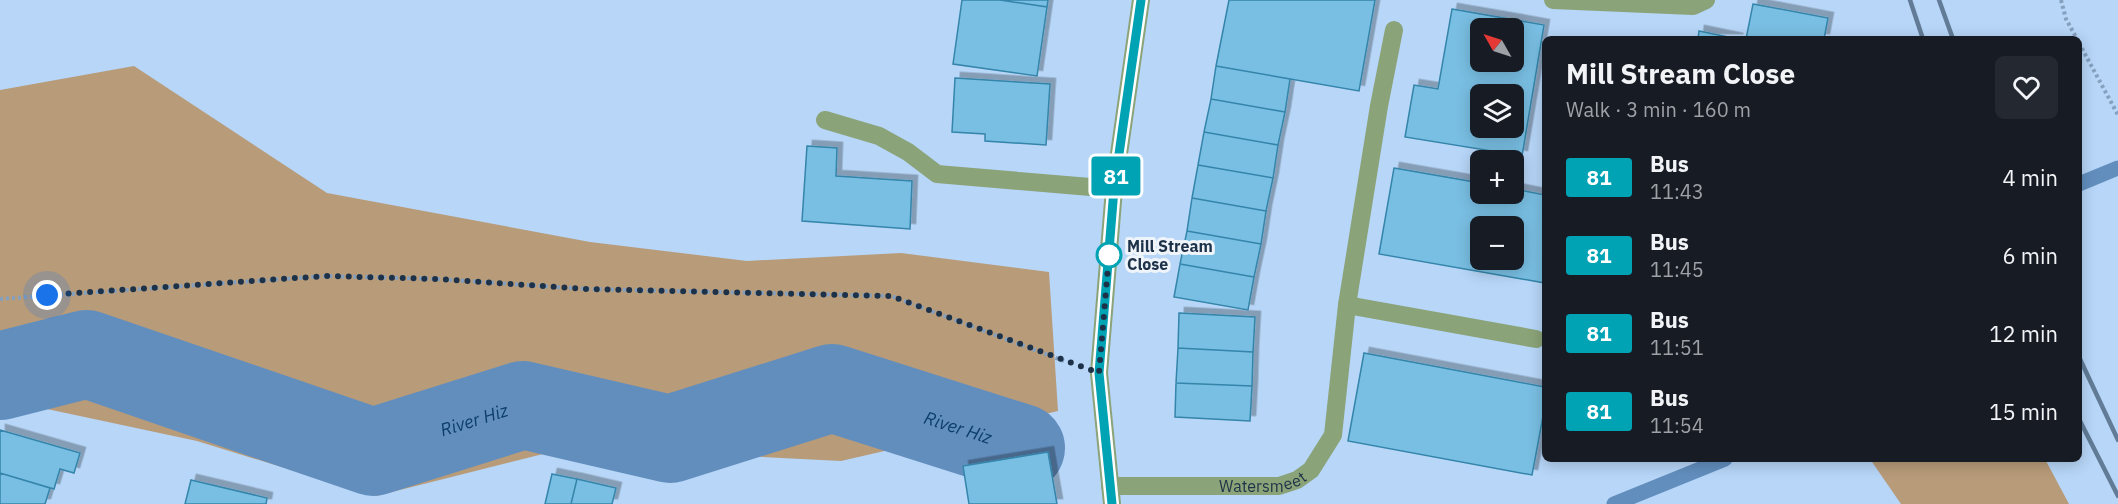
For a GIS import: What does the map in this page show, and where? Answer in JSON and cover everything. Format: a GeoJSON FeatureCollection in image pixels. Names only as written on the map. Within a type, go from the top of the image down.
{"type":"FeatureCollection","features":[{"type":"Feature","properties":{"kind":"street"},"geometry":{"type":"LineString","coordinates":[[1112,504],[1099,373],[1114,189],[1141,0]]}},
{"type":"Feature","properties":{"kind":"street"},"geometry":{"type":"LineString","coordinates":[[1553,0],[1693,6],[1706,0]]}},
{"type":"Feature","properties":{"kind":"street","name":"Watersmeet"},"geometry":{"type":"LineString","coordinates":[[1110,486],[1279,486],[1297,480],[1311,470],[1333,435],[1347,305],[1379,106],[1394,30]]}},
{"type":"Feature","properties":{"kind":"street"},"geometry":{"type":"LineString","coordinates":[[825,120],[879,136],[908,152],[937,174],[1114,189]]}},
{"type":"Feature","properties":{"kind":"street"},"geometry":{"type":"LineString","coordinates":[[1347,305],[1536,339]]}},
{"type":"Feature","properties":{"kind":"path"},"geometry":{"type":"LineString","coordinates":[[2061,0],[2066,19],[2075,36]]}},
{"type":"Feature","properties":{"kind":"path"},"geometry":{"type":"LineString","coordinates":[[2082,49],[2118,115]]}},
{"type":"Feature","properties":{"kind":"path"},"geometry":{"type":"LineString","coordinates":[[0,299],[326,276],[438,279],[586,289],[891,296],[1099,373]]}},
{"type":"Feature","properties":{"kind":"shaded area"},"geometry":{"type":"Polygon","coordinates":[[[134,66],[327,193],[590,242],[747,261],[901,253],[1049,272],[1058,411],[841,461],[724,455],[547,453],[376,496],[197,441],[47,409],[0,416],[0,90],[134,66]]]}},
{"type":"Feature","properties":{"kind":"shaded area"},"geometry":{"type":"Polygon","coordinates":[[[1872,462],[2047,462],[2069,504],[1901,504],[1872,462]]]}},
{"type":"Feature","properties":{"kind":"building"},"geometry":{"type":"Polygon","coordinates":[[[962,0],[1000,0],[1047,7],[1037,76],[953,64],[962,0]]]}},
{"type":"Feature","properties":{"kind":"building"},"geometry":{"type":"Polygon","coordinates":[[[1000,0],[1048,0],[1047,7],[1000,0]]]}},
{"type":"Feature","properties":{"kind":"building"},"geometry":{"type":"Polygon","coordinates":[[[1229,0],[1375,0],[1359,91],[1216,66],[1229,0]]]}},
{"type":"Feature","properties":{"kind":"building"},"geometry":{"type":"Polygon","coordinates":[[[1753,4],[1828,18],[1825,36],[1747,36],[1753,4]]]}},
{"type":"Feature","properties":{"kind":"building"},"geometry":{"type":"Polygon","coordinates":[[[1452,9],[1504,18],[1470,18],[1470,72],[1524,72],[1524,22],[1544,25],[1523,150],[1485,150],[1405,137],[1414,85],[1438,89],[1452,9]]]}},
{"type":"Feature","properties":{"kind":"building"},"geometry":{"type":"Polygon","coordinates":[[[1699,31],[1723,36],[1698,36],[1699,31]]]}},
{"type":"Feature","properties":{"kind":"building"},"geometry":{"type":"Polygon","coordinates":[[[1216,66],[1290,79],[1285,112],[1211,99],[1216,66]]]}},
{"type":"Feature","properties":{"kind":"building"},"geometry":{"type":"Polygon","coordinates":[[[955,78],[1050,84],[1046,145],[985,141],[985,134],[952,132],[955,78]]]}},
{"type":"Feature","properties":{"kind":"building"},"geometry":{"type":"Polygon","coordinates":[[[1211,99],[1285,112],[1278,145],[1204,132],[1211,99]]]}},
{"type":"Feature","properties":{"kind":"building"},"geometry":{"type":"Polygon","coordinates":[[[1204,132],[1278,145],[1273,178],[1198,165],[1204,132]]]}},
{"type":"Feature","properties":{"kind":"building"},"geometry":{"type":"Polygon","coordinates":[[[807,146],[837,148],[836,176],[912,181],[910,229],[802,221],[807,146]]]}},
{"type":"Feature","properties":{"kind":"building"},"geometry":{"type":"Polygon","coordinates":[[[1198,165],[1273,178],[1266,211],[1192,198],[1198,165]]]}},
{"type":"Feature","properties":{"kind":"building"},"geometry":{"type":"Polygon","coordinates":[[[1394,168],[1470,181],[1470,204],[1524,204],[1524,191],[1542,194],[1542,282],[1471,270],[1524,270],[1524,216],[1470,216],[1470,270],[1379,254],[1394,168]]]}},
{"type":"Feature","properties":{"kind":"building"},"geometry":{"type":"Polygon","coordinates":[[[1192,198],[1266,211],[1261,244],[1187,231],[1192,198]]]}},
{"type":"Feature","properties":{"kind":"building"},"geometry":{"type":"Polygon","coordinates":[[[1187,231],[1261,244],[1254,277],[1180,264],[1187,231]]]}},
{"type":"Feature","properties":{"kind":"building"},"geometry":{"type":"Polygon","coordinates":[[[1180,264],[1254,277],[1248,310],[1174,297],[1180,264]]]}},
{"type":"Feature","properties":{"kind":"building"},"geometry":{"type":"Polygon","coordinates":[[[1179,313],[1255,317],[1253,352],[1178,348],[1179,313]]]}},
{"type":"Feature","properties":{"kind":"building"},"geometry":{"type":"Polygon","coordinates":[[[1178,348],[1253,352],[1252,386],[1176,383],[1178,348]]]}},
{"type":"Feature","properties":{"kind":"building"},"geometry":{"type":"Polygon","coordinates":[[[1364,353],[1542,386],[1542,422],[1532,475],[1348,441],[1364,353]]]}},
{"type":"Feature","properties":{"kind":"building"},"geometry":{"type":"Polygon","coordinates":[[[1176,383],[1252,386],[1250,421],[1175,417],[1176,383]]]}},
{"type":"Feature","properties":{"kind":"building"},"geometry":{"type":"Polygon","coordinates":[[[0,430],[80,453],[74,473],[60,469],[54,489],[0,473],[0,430]]]}},
{"type":"Feature","properties":{"kind":"building"},"geometry":{"type":"Polygon","coordinates":[[[1048,452],[1057,504],[969,504],[963,466],[1048,452]]]}},
{"type":"Feature","properties":{"kind":"building"},"geometry":{"type":"Polygon","coordinates":[[[0,473],[50,488],[45,504],[0,504],[0,473]]]}},
{"type":"Feature","properties":{"kind":"building"},"geometry":{"type":"Polygon","coordinates":[[[552,474],[577,479],[571,504],[545,504],[552,474]]]}},
{"type":"Feature","properties":{"kind":"building"},"geometry":{"type":"Polygon","coordinates":[[[577,479],[616,488],[612,504],[571,504],[577,479]]]}},
{"type":"Feature","properties":{"kind":"building"},"geometry":{"type":"Polygon","coordinates":[[[191,480],[267,498],[266,504],[185,504],[191,480]]]}},
{"type":"Feature","properties":{"kind":"waterway"},"geometry":{"type":"LineString","coordinates":[[2082,183],[2118,168]]}},
{"type":"Feature","properties":{"kind":"waterway","name":"River Hiz"},"geometry":{"type":"LineString","coordinates":[[0,376],[87,354],[373,452],[523,405],[670,439],[832,388],[1021,448]]}},
{"type":"Feature","properties":{"kind":"waterway"},"geometry":{"type":"LineString","coordinates":[[1614,504],[1718,462]]}},
{"type":"Feature","properties":{"kind":"railway"},"geometry":{"type":"LineString","coordinates":[[1910,0],[1922,36]]}},
{"type":"Feature","properties":{"kind":"railway"},"geometry":{"type":"LineString","coordinates":[[1939,0],[1952,36]]}},
{"type":"Feature","properties":{"kind":"railway"},"geometry":{"type":"LineString","coordinates":[[2082,363],[2118,440]]}},
{"type":"Feature","properties":{"kind":"railway"},"geometry":{"type":"LineString","coordinates":[[2082,425],[2118,496]]}},
{"type":"Feature","properties":{"kind":"bus line","name":"81"},"geometry":{"type":"LineString","coordinates":[[1112,504],[1099,373],[1114,189],[1141,0]]}},
{"type":"Feature","properties":{"kind":"place","name":"Mill Stream Close"},"geometry":{"type":"Point","coordinates":[1109,255]}},
{"type":"Feature","properties":{"kind":"route"},"geometry":{"type":"LineString","coordinates":[[47,295],[326,276],[438,279],[586,289],[891,296],[1099,373],[1109,255]]}}]}
